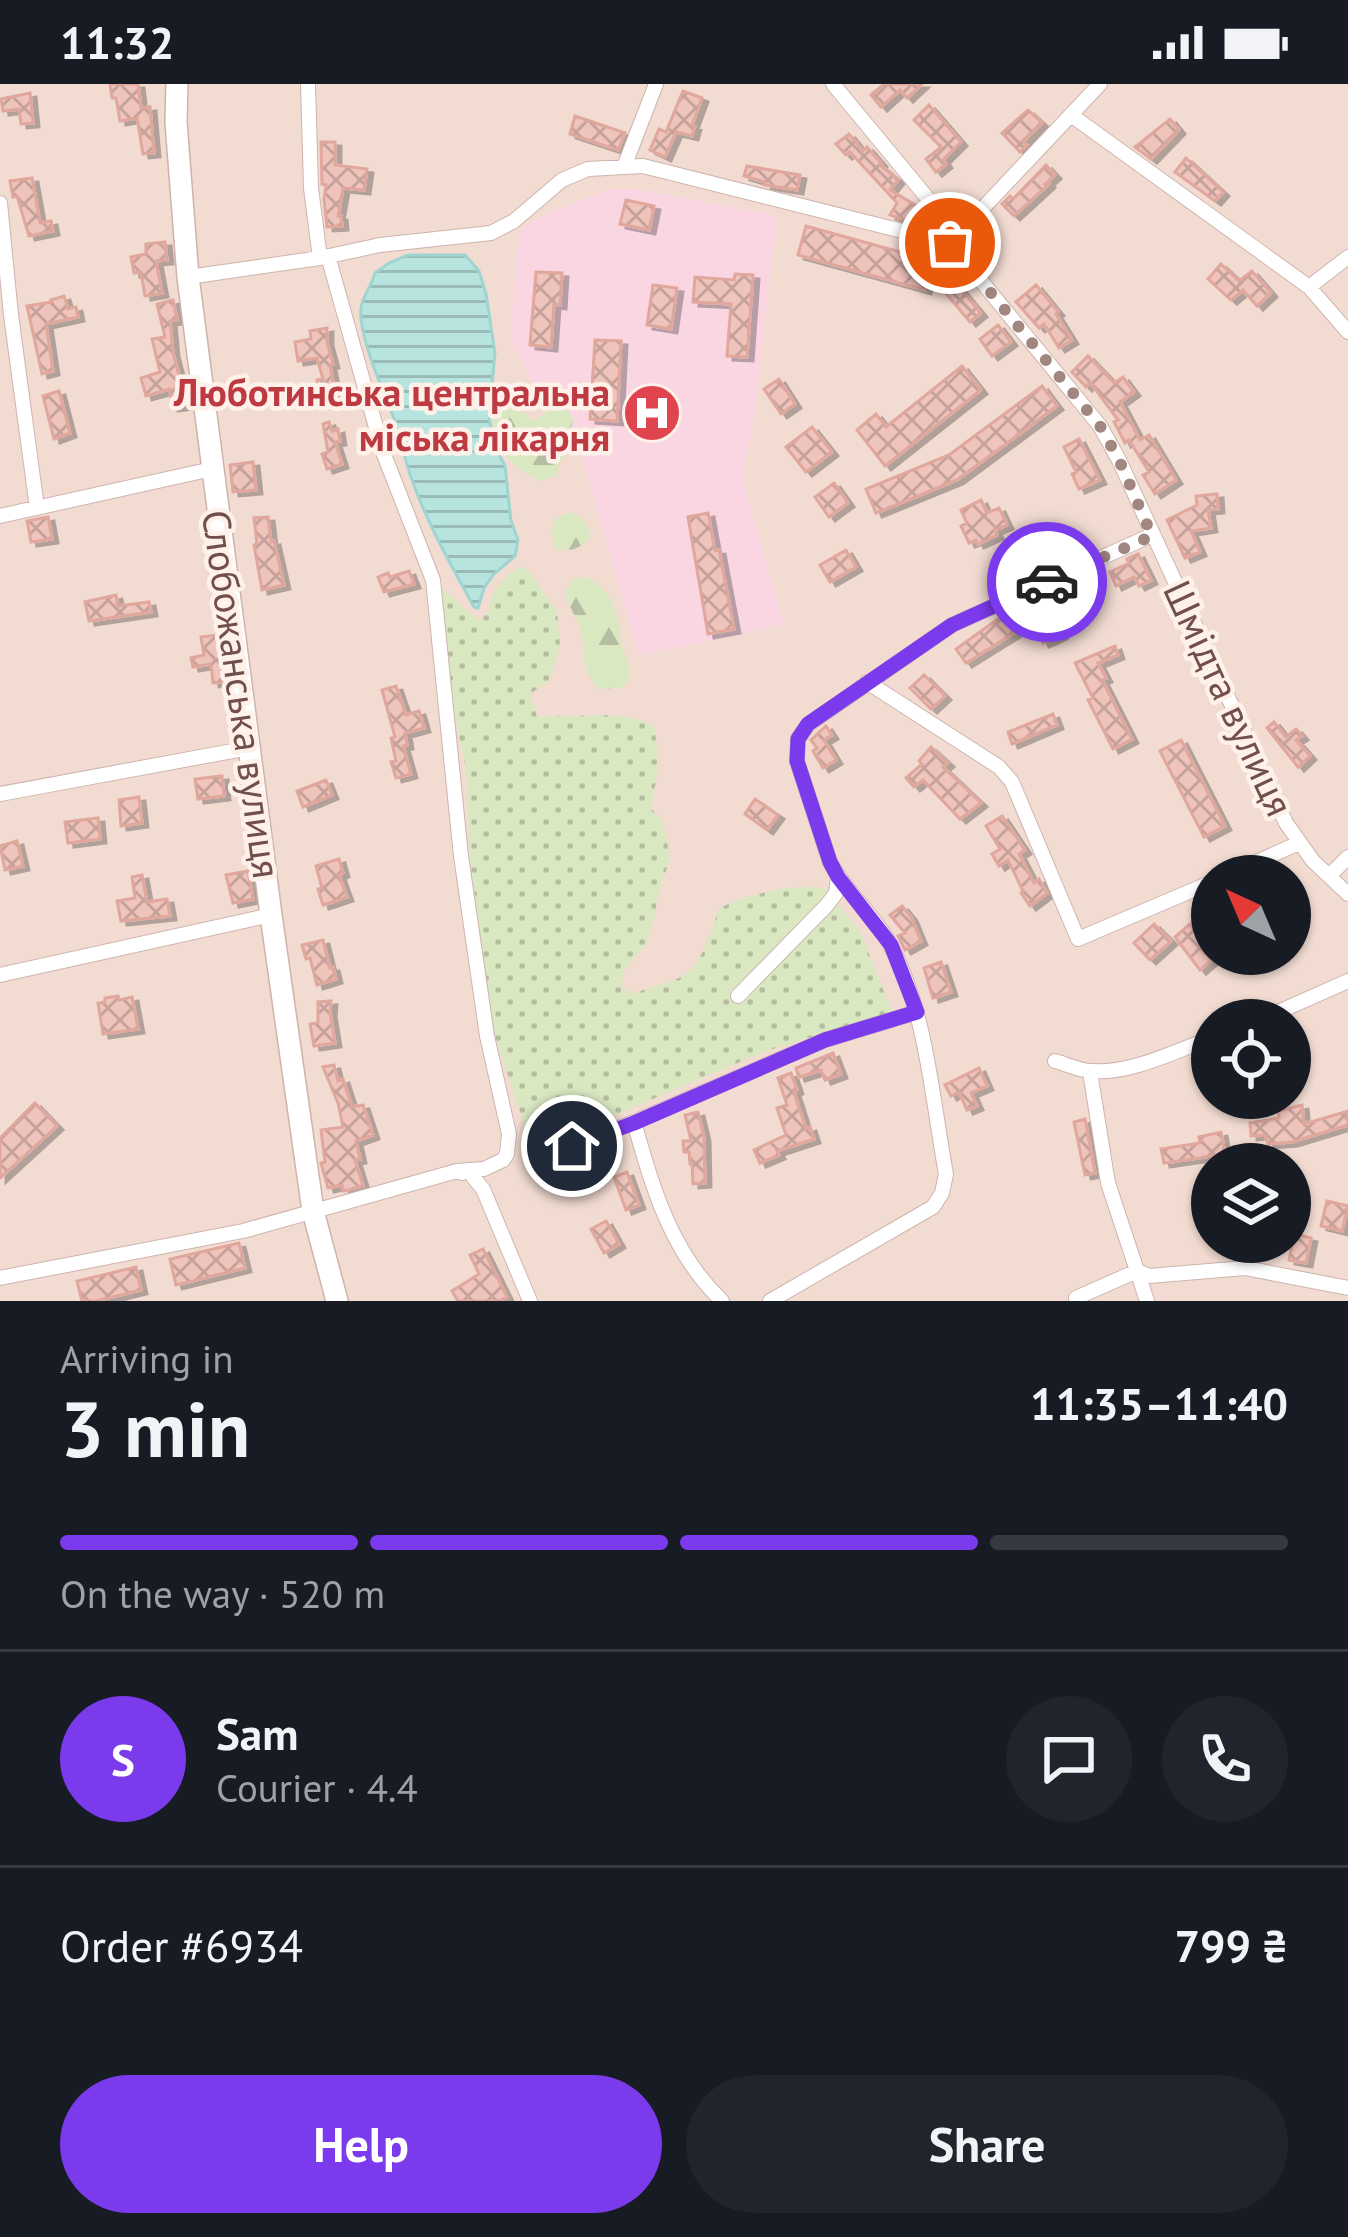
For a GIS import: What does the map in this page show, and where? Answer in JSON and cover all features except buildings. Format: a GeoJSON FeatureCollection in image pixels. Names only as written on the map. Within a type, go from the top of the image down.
{"type":"FeatureCollection","features":[{"type":"Feature","properties":{"kind":"street","name":"Слобожанська вулиця"},"geometry":{"type":"LineString","coordinates":[[176,84],[188,277],[212,470],[314,1210],[337,1301]]}},
{"type":"Feature","properties":{"kind":"street"},"geometry":{"type":"LineString","coordinates":[[0,1278],[243,1231],[457,1172],[484,1169],[507,1154],[509,1134],[487,1036],[461,856],[433,580],[383,452],[324,257],[310,188],[308,84]]}},
{"type":"Feature","properties":{"kind":"street"},"geometry":{"type":"LineString","coordinates":[[624,166],[656,84]]}},
{"type":"Feature","properties":{"kind":"street","name":"Шмідта вулиця"},"geometry":{"type":"LineString","coordinates":[[833,84],[934,206],[950,243],[1100,426],[1281,812],[1299,843],[1348,894]]}},
{"type":"Feature","properties":{"kind":"street"},"geometry":{"type":"LineString","coordinates":[[188,277],[380,245],[490,233],[514,221],[562,180],[588,169],[624,166],[643,166],[950,243],[1095,86]]}},
{"type":"Feature","properties":{"kind":"street"},"geometry":{"type":"LineString","coordinates":[[1071,115],[1309,286],[1348,332]]}},
{"type":"Feature","properties":{"kind":"street"},"geometry":{"type":"LineString","coordinates":[[0,203],[37,508]]}},
{"type":"Feature","properties":{"kind":"street"},"geometry":{"type":"LineString","coordinates":[[1309,286],[1348,257]]}},
{"type":"Feature","properties":{"kind":"street"},"geometry":{"type":"LineString","coordinates":[[0,516],[212,470]]}},
{"type":"Feature","properties":{"kind":"street"},"geometry":{"type":"LineString","coordinates":[[770,1301],[933,1208],[946,1174],[917,1012],[891,945],[838,877],[796,751],[798,739],[808,724],[952,625],[1152,536]]}},
{"type":"Feature","properties":{"kind":"street"},"geometry":{"type":"LineString","coordinates":[[866,682],[1000,767],[1012,782],[1078,939],[1191,891]]}},
{"type":"Feature","properties":{"kind":"street"},"geometry":{"type":"LineString","coordinates":[[0,794],[249,748]]}},
{"type":"Feature","properties":{"kind":"street"},"geometry":{"type":"LineString","coordinates":[[1272,855],[1299,843]]}},
{"type":"Feature","properties":{"kind":"street"},"geometry":{"type":"LineString","coordinates":[[1329,876],[1348,857]]}},
{"type":"Feature","properties":{"kind":"street"},"geometry":{"type":"LineString","coordinates":[[738,996],[827,905],[836,893],[838,877]]}},
{"type":"Feature","properties":{"kind":"street"},"geometry":{"type":"LineString","coordinates":[[0,975],[271,915]]}},
{"type":"Feature","properties":{"kind":"street"},"geometry":{"type":"LineString","coordinates":[[1309,999],[1348,982]]}},
{"type":"Feature","properties":{"kind":"street"},"geometry":{"type":"LineString","coordinates":[[572,1146],[825,1040],[917,1012]]}},
{"type":"Feature","properties":{"kind":"street"},"geometry":{"type":"LineString","coordinates":[[1055,1061],[1090,1072],[1129,1066],[1191,1045]]}},
{"type":"Feature","properties":{"kind":"street"},"geometry":{"type":"LineString","coordinates":[[1090,1072],[1108,1183],[1147,1301]]}},
{"type":"Feature","properties":{"kind":"street"},"geometry":{"type":"LineString","coordinates":[[634,1123],[656,1199],[674,1240],[703,1283],[722,1301]]}},
{"type":"Feature","properties":{"kind":"street"},"geometry":{"type":"LineString","coordinates":[[457,1172],[473,1177],[499,1173]]}},
{"type":"Feature","properties":{"kind":"street"},"geometry":{"type":"LineString","coordinates":[[473,1177],[483,1189],[530,1301]]}},
{"type":"Feature","properties":{"kind":"street"},"geometry":{"type":"LineString","coordinates":[[1076,1298],[1137,1271],[1149,1276],[1245,1268],[1348,1288]]}},
{"type":"Feature","properties":{"kind":"shaded area"},"geometry":{"type":"Polygon","coordinates":[[[0,84],[1348,84],[1348,1301],[0,1301],[0,84]]]}},
{"type":"Feature","properties":{"kind":"shaded area","name":"Люботинська центральна міська лікарня"},"geometry":{"type":"Polygon","coordinates":[[[610,189],[637,189],[777,216],[753,424],[742,478],[784,625],[639,656],[583,461],[510,341],[518,234],[539,217],[610,189]]]}},
{"type":"Feature","properties":{"kind":"green space"},"geometry":{"type":"Polygon","coordinates":[[[558,396],[574,420],[560,438],[567,448],[556,476],[540,481],[503,452],[494,431],[494,406],[513,402],[533,421],[558,396]]]}},
{"type":"Feature","properties":{"kind":"green space"},"geometry":{"type":"Polygon","coordinates":[[[570,512],[584,521],[590,536],[576,548],[556,549],[551,533],[555,519],[570,512]]]}},
{"type":"Feature","properties":{"kind":"green space"},"geometry":{"type":"Polygon","coordinates":[[[523,566],[557,612],[560,646],[549,681],[530,694],[537,716],[624,717],[653,725],[658,766],[650,808],[663,821],[670,859],[646,944],[623,972],[622,988],[634,994],[688,972],[705,947],[719,908],[770,891],[824,888],[860,931],[892,1012],[766,1051],[561,1138],[529,1140],[491,1024],[470,860],[466,769],[429,594],[441,588],[479,620],[488,613],[504,579],[523,566]]]}},
{"type":"Feature","properties":{"kind":"green space"},"geometry":{"type":"Polygon","coordinates":[[[584,577],[605,592],[616,614],[630,674],[621,688],[599,689],[586,669],[581,630],[565,592],[573,579],[584,577]]]}},
{"type":"Feature","properties":{"kind":"water"},"geometry":{"type":"Polygon","coordinates":[[[408,255],[465,255],[479,271],[486,294],[495,353],[489,417],[494,445],[505,466],[511,521],[518,540],[515,556],[484,588],[478,608],[418,497],[363,332],[362,304],[375,273],[408,255]]]}},
{"type":"Feature","properties":{"kind":"way so far"},"geometry":{"type":"LineString","coordinates":[[950,243],[1100,426],[1152,536],[1047,582]]}},
{"type":"Feature","properties":{"kind":"place","name":"Люботинська центральна міська лікарня"},"geometry":{"type":"Point","coordinates":[652,413]}},
{"type":"Feature","properties":{"kind":"route"},"geometry":{"type":"LineString","coordinates":[[572,1146],[825,1040],[917,1012],[891,945],[830,862],[797,761],[798,739],[808,724],[952,625],[1047,582]]}}]}
